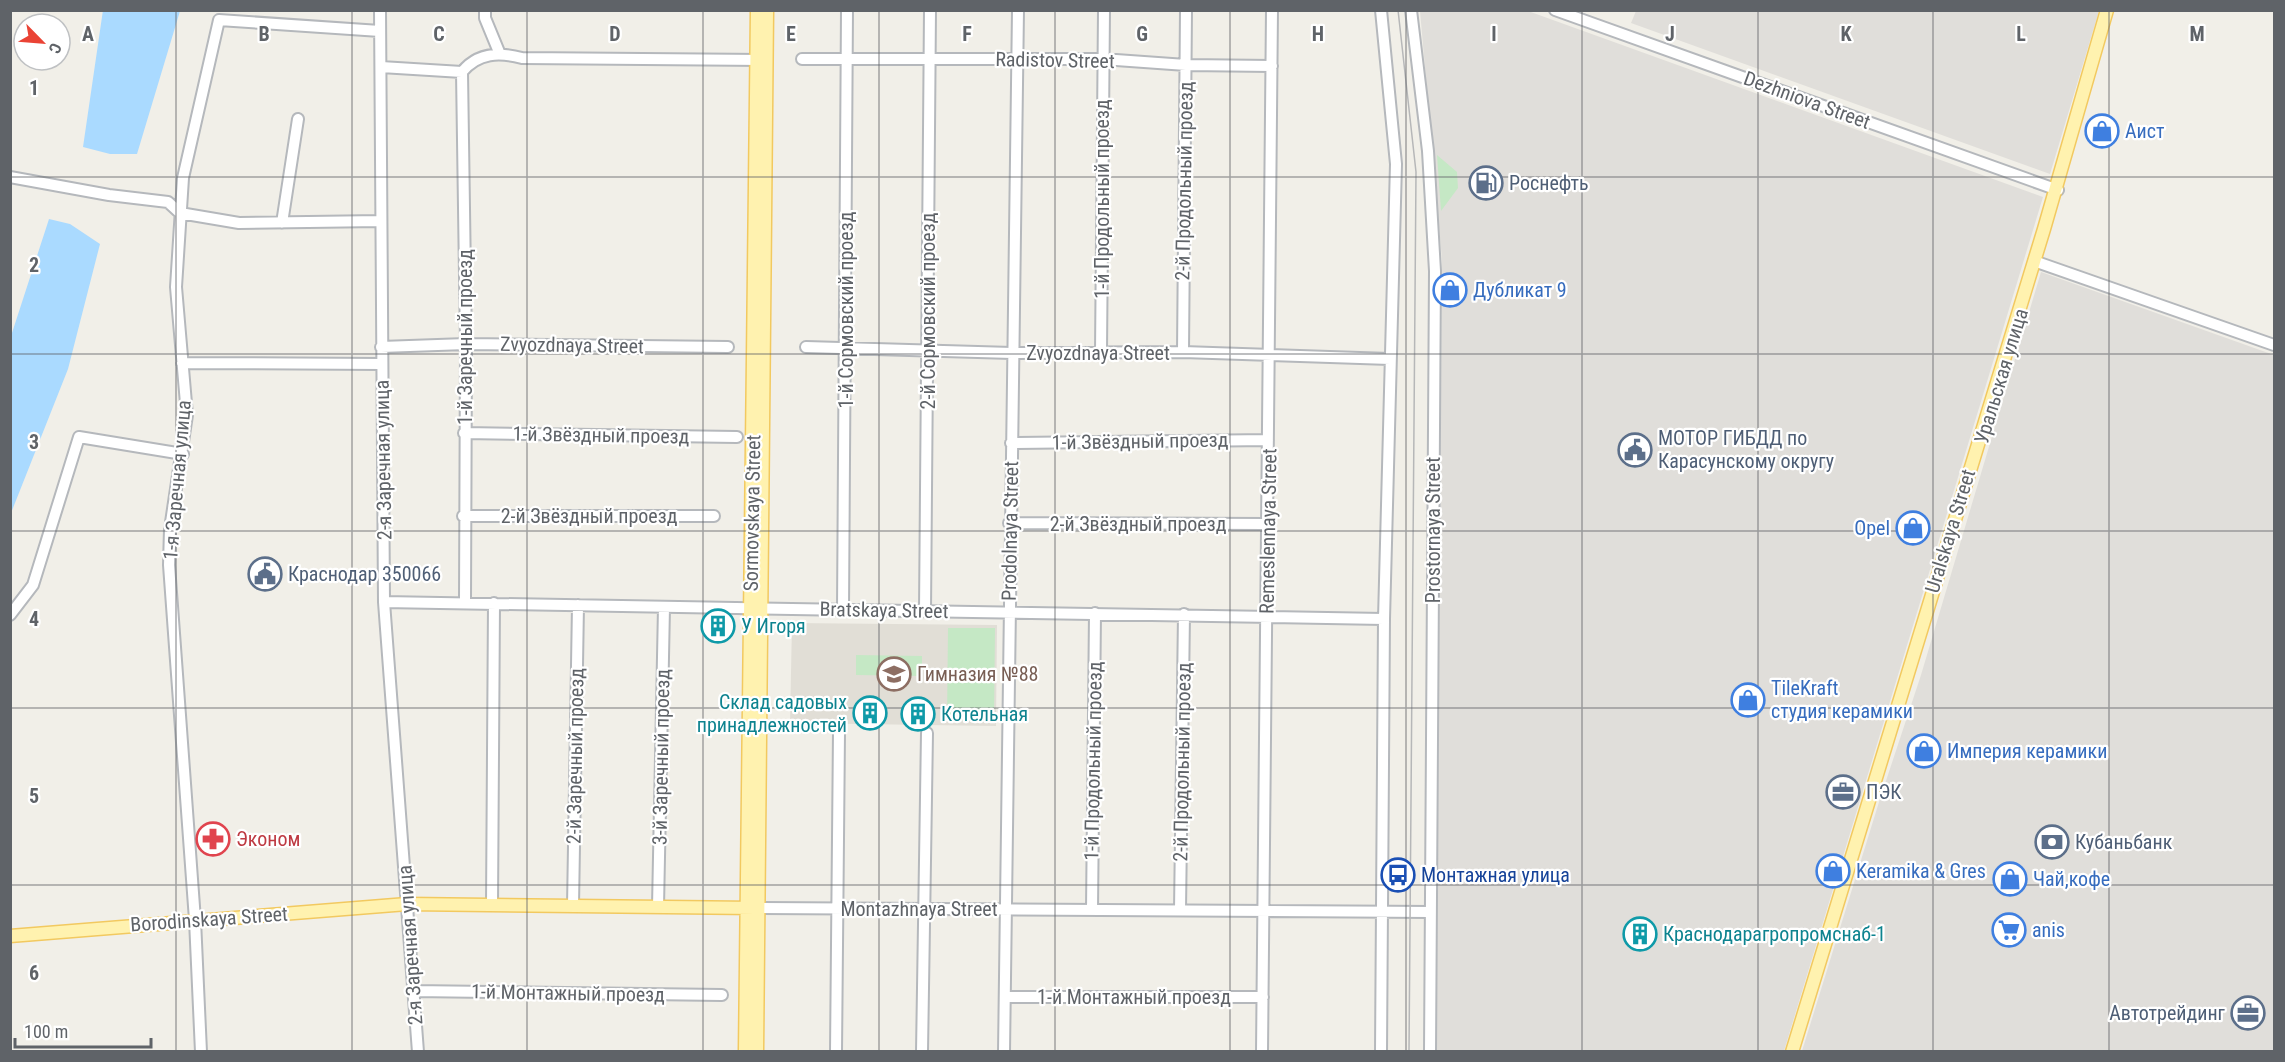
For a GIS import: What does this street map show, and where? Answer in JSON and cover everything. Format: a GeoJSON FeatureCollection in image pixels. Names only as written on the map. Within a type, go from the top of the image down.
{"type":"FeatureCollection","features":[{"type":"Feature","properties":{"kind":"main road","name":"Sormovskaya Street"},"geometry":{"type":"LineString","coordinates":[[757,10],[761,60],[753,908],[757,1052]]}},
{"type":"Feature","properties":{"kind":"main road","name":"Sormovskaya Street"},"geometry":{"type":"LineString","coordinates":[[761,60],[767,10]]}},
{"type":"Feature","properties":{"kind":"main road","name":"Uralskaya Street"},"geometry":{"type":"LineString","coordinates":[[1794,1052],[2035,261],[2108,10]]}},
{"type":"Feature","properties":{"kind":"main road","name":"Borodinskaya Street"},"geometry":{"type":"LineString","coordinates":[[10,936],[407,904]]}},
{"type":"Feature","properties":{"kind":"main road","name":"Montazhnaya Street"},"geometry":{"type":"LineString","coordinates":[[407,904],[753,908]]}},
{"type":"Feature","properties":{"kind":"main road","name":"Sormovskaya Street"},"geometry":{"type":"LineString","coordinates":[[745,1052],[753,908]]}},
{"type":"Feature","properties":{"kind":"street","name":"2-я Заречная улица"},"geometry":{"type":"LineString","coordinates":[[380,10],[384,602],[418,1052]]}},
{"type":"Feature","properties":{"kind":"street"},"geometry":{"type":"LineString","coordinates":[[485,10],[485,18],[499,52]]}},
{"type":"Feature","properties":{"kind":"street","name":"1-й Сормовский проезд"},"geometry":{"type":"LineString","coordinates":[[843,610],[848,10]]}},
{"type":"Feature","properties":{"kind":"street","name":"2-й Сормовский проезд"},"geometry":{"type":"LineString","coordinates":[[925,611],[930,10]]}},
{"type":"Feature","properties":{"kind":"street","name":"Prodolnaya Street"},"geometry":{"type":"LineString","coordinates":[[1004,1052],[1009,524],[1018,10]]}},
{"type":"Feature","properties":{"kind":"street","name":"1-й Продольный проезд"},"geometry":{"type":"LineString","coordinates":[[1101,352],[1104,10]]}},
{"type":"Feature","properties":{"kind":"street","name":"2-й Продольный проезд"},"geometry":{"type":"LineString","coordinates":[[1183,352],[1186,10]]}},
{"type":"Feature","properties":{"kind":"street","name":"Remeslennaya Street"},"geometry":{"type":"LineString","coordinates":[[1262,1052],[1265,911],[1266,524],[1271,355],[1272,10]]}},
{"type":"Feature","properties":{"kind":"street"},"geometry":{"type":"LineString","coordinates":[[1381,10],[1396,164],[1384,619],[1381,1052]]}},
{"type":"Feature","properties":{"kind":"street","name":"Prostornaya Street"},"geometry":{"type":"LineString","coordinates":[[1411,10],[1428,151],[1435,271],[1430,1052]]}},
{"type":"Feature","properties":{"kind":"street","name":"Dezhniova Street"},"geometry":{"type":"LineString","coordinates":[[1555,10],[2056,190]]}},
{"type":"Feature","properties":{"kind":"street","name":"1-я Заречная улица"},"geometry":{"type":"LineString","coordinates":[[201,1052],[195,920],[169,565],[170,529],[187,415],[176,287],[183,178],[219,20],[380,31]]}},
{"type":"Feature","properties":{"kind":"street"},"geometry":{"type":"LineString","coordinates":[[381,68],[462,72],[469,63],[499,52],[522,58],[761,60]]}},
{"type":"Feature","properties":{"kind":"street","name":"Radistov Street"},"geometry":{"type":"LineString","coordinates":[[802,60],[1102,59],[1186,65],[1272,66]]}},
{"type":"Feature","properties":{"kind":"street","name":"1-й Заречный проезд"},"geometry":{"type":"LineString","coordinates":[[462,72],[466,344],[463,516],[465,602]]}},
{"type":"Feature","properties":{"kind":"street"},"geometry":{"type":"LineString","coordinates":[[282,223],[298,119]]}},
{"type":"Feature","properties":{"kind":"street"},"geometry":{"type":"LineString","coordinates":[[10,177],[109,195],[168,202],[180,213],[239,223],[380,221]]}},
{"type":"Feature","properties":{"kind":"street"},"geometry":{"type":"LineString","coordinates":[[2035,261],[2274,345]]}},
{"type":"Feature","properties":{"kind":"street","name":"Zvyozdnaya Street"},"geometry":{"type":"LineString","coordinates":[[381,347],[466,344],[728,347]]}},
{"type":"Feature","properties":{"kind":"street","name":"Zvyozdnaya Street"},"geometry":{"type":"LineString","coordinates":[[806,347],[928,352],[1183,352],[1390,359]]}},
{"type":"Feature","properties":{"kind":"street"},"geometry":{"type":"LineString","coordinates":[[182,363],[382,364]]}},
{"type":"Feature","properties":{"kind":"street","name":"1-й Звёздный проезд"},"geometry":{"type":"LineString","coordinates":[[464,433],[737,437]]}},
{"type":"Feature","properties":{"kind":"street"},"geometry":{"type":"LineString","coordinates":[[10,615],[33,585],[79,437],[183,454]]}},
{"type":"Feature","properties":{"kind":"street","name":"1-й Звёздный проезд"},"geometry":{"type":"LineString","coordinates":[[1011,443],[1268,440]]}},
{"type":"Feature","properties":{"kind":"street","name":"2-й Звёздный проезд"},"geometry":{"type":"LineString","coordinates":[[463,516],[714,516]]}},
{"type":"Feature","properties":{"kind":"street","name":"2-й Звёздный проезд"},"geometry":{"type":"LineString","coordinates":[[1009,524],[1266,524]]}},
{"type":"Feature","properties":{"kind":"street","name":"Bratskaya Street"},"geometry":{"type":"LineString","coordinates":[[384,602],[1384,619]]}},
{"type":"Feature","properties":{"kind":"street"},"geometry":{"type":"LineString","coordinates":[[492,905],[494,603]]}},
{"type":"Feature","properties":{"kind":"street","name":"2-й Заречный проезд"},"geometry":{"type":"LineString","coordinates":[[573,906],[578,605]]}},
{"type":"Feature","properties":{"kind":"street","name":"3-й Заречный проезд"},"geometry":{"type":"LineString","coordinates":[[658,907],[664,607]]}},
{"type":"Feature","properties":{"kind":"street","name":"1-й Продольный проезд"},"geometry":{"type":"LineString","coordinates":[[1092,910],[1095,613]]}},
{"type":"Feature","properties":{"kind":"street","name":"2-й Продольный проезд"},"geometry":{"type":"LineString","coordinates":[[1180,910],[1184,614]]}},
{"type":"Feature","properties":{"kind":"street"},"geometry":{"type":"LineString","coordinates":[[837,1052],[839,732]]}},
{"type":"Feature","properties":{"kind":"street"},"geometry":{"type":"LineString","coordinates":[[922,1052],[927,732]]}},
{"type":"Feature","properties":{"kind":"street","name":"Montazhnaya Street"},"geometry":{"type":"LineString","coordinates":[[753,908],[1431,912]]}},
{"type":"Feature","properties":{"kind":"street","name":"1-й Монтажный проезд"},"geometry":{"type":"LineString","coordinates":[[413,991],[722,995]]}},
{"type":"Feature","properties":{"kind":"street","name":"1-й Монтажный проезд"},"geometry":{"type":"LineString","coordinates":[[1005,997],[1263,997]]}},
{"type":"Feature","properties":{"kind":"shaded area"},"geometry":{"type":"Polygon","coordinates":[[[1636,10],[2099,11],[2050,174],[1631,23],[1636,10]]]}},
{"type":"Feature","properties":{"kind":"shaded area"},"geometry":{"type":"Polygon","coordinates":[[[1420,11],[1528,11],[2043,197],[1784,1051],[1436,1051],[1442,260],[1420,11]]]}},
{"type":"Feature","properties":{"kind":"shaded area"},"geometry":{"type":"Polygon","coordinates":[[[2041,272],[2274,355],[2274,1051],[1802,1051],[1921,675],[2041,272]]]}},
{"type":"Feature","properties":{"kind":"shaded area","name":"Гимназия №88"},"geometry":{"type":"Polygon","coordinates":[[[792,623],[997,625],[996,726],[790,723],[792,623]]]}},
{"type":"Feature","properties":{"kind":"green space"},"geometry":{"type":"Polygon","coordinates":[[[1437,155],[1457,172],[1458,188],[1441,211],[1437,155]]]}},
{"type":"Feature","properties":{"kind":"green space"},"geometry":{"type":"Polygon","coordinates":[[[948,628],[995,628],[994,721],[947,720],[948,628]]]}},
{"type":"Feature","properties":{"kind":"green space"},"geometry":{"type":"Polygon","coordinates":[[[856,655],[922,656],[922,676],[856,675],[856,655]]]}},
{"type":"Feature","properties":{"kind":"water"},"geometry":{"type":"Polygon","coordinates":[[[103,10],[180,11],[137,154],[110,154],[83,147],[103,10]]]}},
{"type":"Feature","properties":{"kind":"water"},"geometry":{"type":"Polygon","coordinates":[[[49,219],[70,224],[100,244],[68,369],[11,513],[11,336],[49,219]]]}},
{"type":"Feature","properties":{"kind":"tram line"},"geometry":{"type":"LineString","coordinates":[[1398,10],[1416,172],[1409,1052]]}},
{"type":"Feature","properties":{"kind":"place","name":"Аист"},"geometry":{"type":"Point","coordinates":[2102,131]}},
{"type":"Feature","properties":{"kind":"place","name":"Роснефть"},"geometry":{"type":"Point","coordinates":[1486,183]}},
{"type":"Feature","properties":{"kind":"place","name":"Дубликат 9"},"geometry":{"type":"Point","coordinates":[1450,290]}},
{"type":"Feature","properties":{"kind":"place","name":"МОТОР ГИБДД по Карасунскому округу"},"geometry":{"type":"Point","coordinates":[1635,450]}},
{"type":"Feature","properties":{"kind":"place","name":"Opel"},"geometry":{"type":"Point","coordinates":[1913,528]}},
{"type":"Feature","properties":{"kind":"place","name":"Краснодар 350066"},"geometry":{"type":"Point","coordinates":[265,574]}},
{"type":"Feature","properties":{"kind":"place","name":"У Игоря"},"geometry":{"type":"Point","coordinates":[718,626]}},
{"type":"Feature","properties":{"kind":"place","name":"Гимназия №88"},"geometry":{"type":"Point","coordinates":[894,674]}},
{"type":"Feature","properties":{"kind":"place","name":"TileKraft студия керамики"},"geometry":{"type":"Point","coordinates":[1748,700]}},
{"type":"Feature","properties":{"kind":"place","name":"Склад садовых принадлежностей"},"geometry":{"type":"Point","coordinates":[870,713]}},
{"type":"Feature","properties":{"kind":"place","name":"Котельная"},"geometry":{"type":"Point","coordinates":[918,714]}},
{"type":"Feature","properties":{"kind":"place","name":"Империя керамики"},"geometry":{"type":"Point","coordinates":[1924,751]}},
{"type":"Feature","properties":{"kind":"place","name":"ПЭК"},"geometry":{"type":"Point","coordinates":[1843,792]}},
{"type":"Feature","properties":{"kind":"place","name":"Эконом"},"geometry":{"type":"Point","coordinates":[213,839]}},
{"type":"Feature","properties":{"kind":"place","name":"Кубаньбанк"},"geometry":{"type":"Point","coordinates":[2052,842]}},
{"type":"Feature","properties":{"kind":"place","name":"Keramika & Gres"},"geometry":{"type":"Point","coordinates":[1833,871]}},
{"type":"Feature","properties":{"kind":"place","name":"Монтажная улица"},"geometry":{"type":"Point","coordinates":[1398,875]}},
{"type":"Feature","properties":{"kind":"place","name":"Чай,кофе"},"geometry":{"type":"Point","coordinates":[2010,879]}},
{"type":"Feature","properties":{"kind":"place","name":"anis"},"geometry":{"type":"Point","coordinates":[2009,930]}},
{"type":"Feature","properties":{"kind":"place","name":"Краснодарагропромснаб-1"},"geometry":{"type":"Point","coordinates":[1640,934]}},
{"type":"Feature","properties":{"kind":"place","name":"Автотрейдинг"},"geometry":{"type":"Point","coordinates":[2248,1013]}}]}
